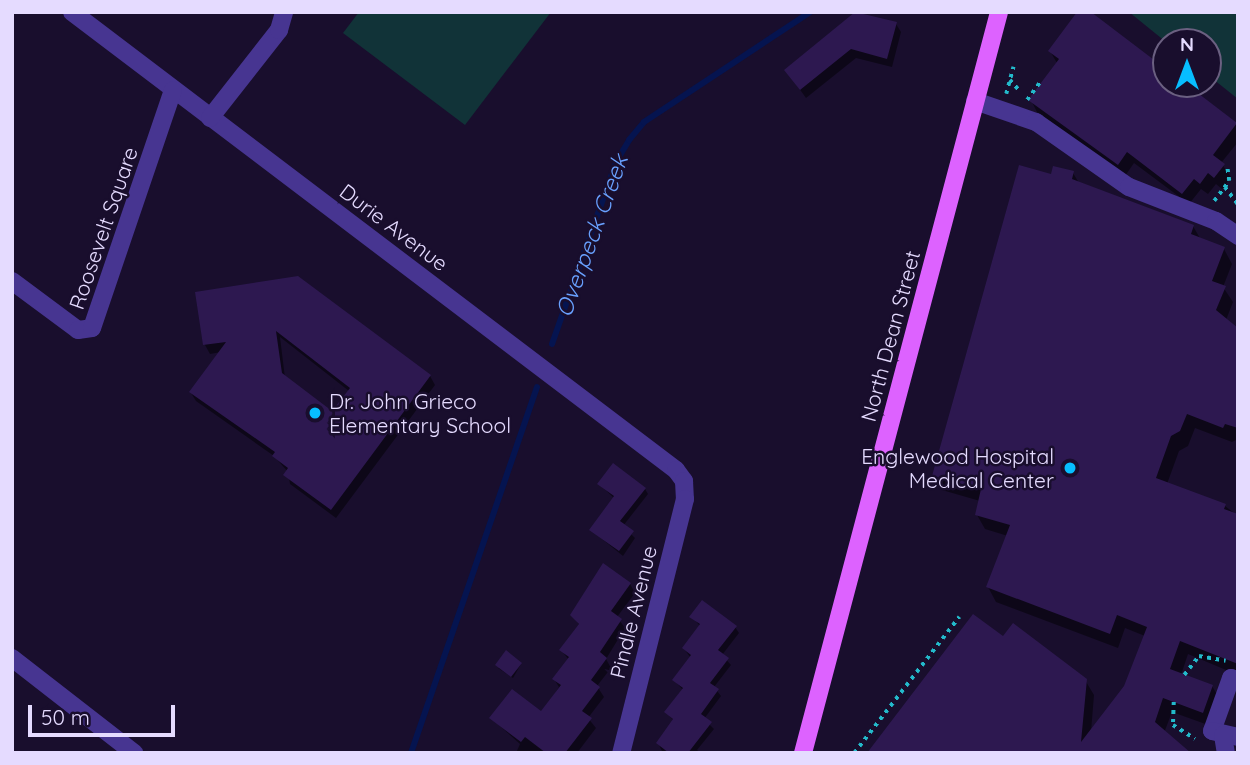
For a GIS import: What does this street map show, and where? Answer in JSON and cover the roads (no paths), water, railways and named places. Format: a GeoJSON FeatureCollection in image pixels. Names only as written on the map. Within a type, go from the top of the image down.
{"type":"FeatureCollection","features":[{"type":"Feature","properties":{"kind":"main road","name":"North Dean Street"},"geometry":{"type":"LineString","coordinates":[[803,753],[999,12]]}},
{"type":"Feature","properties":{"kind":"street","name":"Durie Avenue"},"geometry":{"type":"LineString","coordinates":[[72,12],[666,461],[684,481]]}},
{"type":"Feature","properties":{"kind":"street"},"geometry":{"type":"LineString","coordinates":[[210,118],[279,30],[284,12]]}},
{"type":"Feature","properties":{"kind":"street","name":"Roosevelt Square"},"geometry":{"type":"LineString","coordinates":[[12,281],[78,330],[92,328],[173,90]]}},
{"type":"Feature","properties":{"kind":"street"},"geometry":{"type":"LineString","coordinates":[[975,101],[1036,122],[1129,187],[1216,221],[1238,236]]}},
{"type":"Feature","properties":{"kind":"street","name":"Pindle Avenue"},"geometry":{"type":"LineString","coordinates":[[621,753],[685,499],[684,481]]}},
{"type":"Feature","properties":{"kind":"street"},"geometry":{"type":"LineString","coordinates":[[12,657],[134,753]]}},
{"type":"Feature","properties":{"kind":"street"},"geometry":{"type":"LineString","coordinates":[[1229,742],[1212,731],[1231,678],[1238,680]]}},
{"type":"Feature","properties":{"kind":"waterway","name":"Overpeck Creek"},"geometry":{"type":"LineString","coordinates":[[552,344],[616,162],[629,140],[644,122],[810,12]]}},
{"type":"Feature","properties":{"kind":"waterway","name":"Overpeck Creek"},"geometry":{"type":"LineString","coordinates":[[411,753],[537,387]]}},
{"type":"Feature","properties":{"kind":"place","name":"Dr. John Grieco Elementary School"},"geometry":{"type":"Point","coordinates":[315,413]}},
{"type":"Feature","properties":{"kind":"place","name":"Englewood Hospital Medical Center"},"geometry":{"type":"Point","coordinates":[1070,468]}}]}
